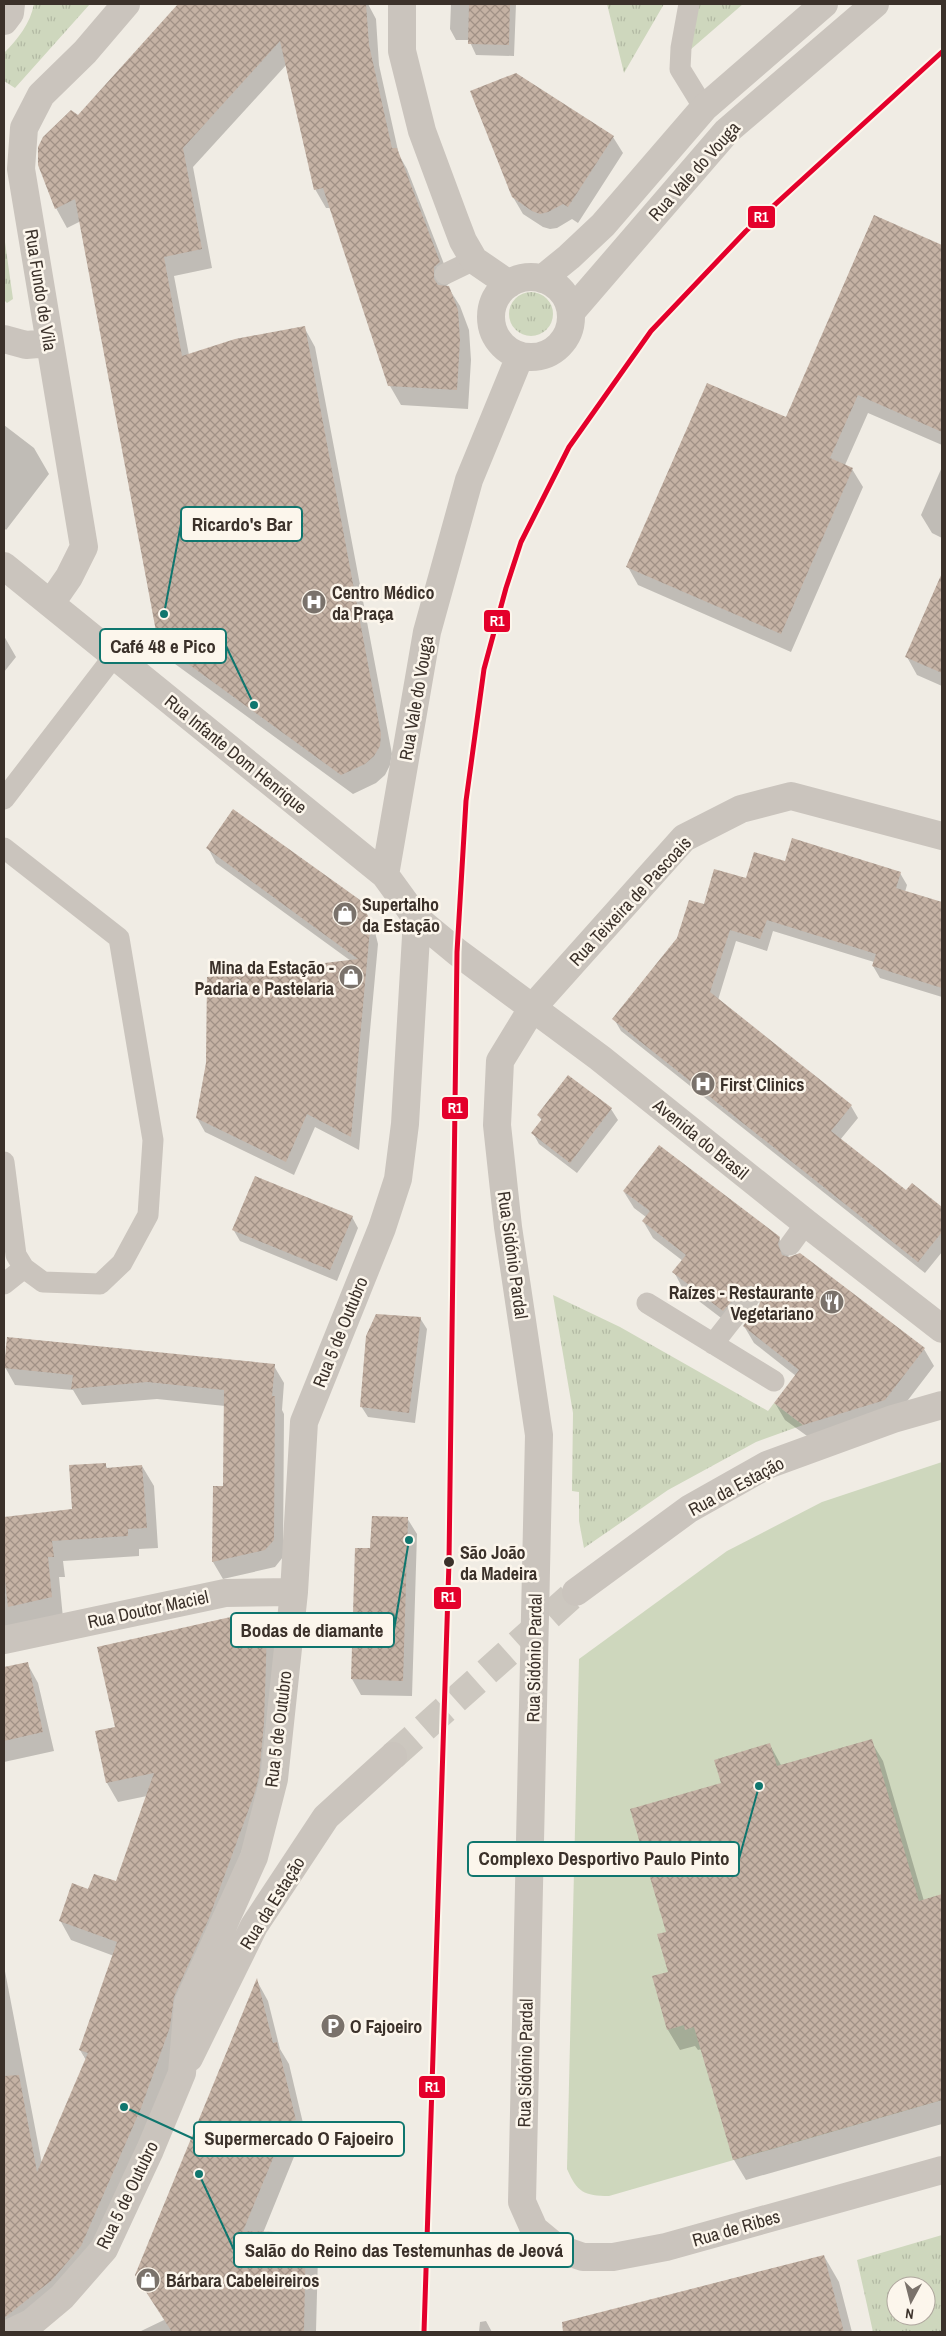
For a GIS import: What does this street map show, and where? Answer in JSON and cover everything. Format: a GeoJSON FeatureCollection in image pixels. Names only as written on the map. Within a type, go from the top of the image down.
{"type":"FeatureCollection","features":[{"type":"Feature","properties":{"kind":"street"},"geometry":{"type":"LineString","coordinates":[[4,21],[10,13],[11,4]]}},
{"type":"Feature","properties":{"kind":"street","name":"Rua Fundo de Vila"},"geometry":{"type":"LineString","coordinates":[[51,603],[69,577],[84,547],[21,169],[24,128],[41,95],[85,52],[126,4]]}},
{"type":"Feature","properties":{"kind":"street"},"geometry":{"type":"LineString","coordinates":[[402,4],[402,51],[422,131],[463,242],[474,260],[508,284]]}},
{"type":"Feature","properties":{"kind":"street","name":"Rua Vale do Vouga"},"geometry":{"type":"LineString","coordinates":[[542,279],[569,258],[603,225],[704,108],[824,4]]}},
{"type":"Feature","properties":{"kind":"street","name":"Rua Vale do Vouga"},"geometry":{"type":"LineString","coordinates":[[385,874],[427,632],[469,480],[520,356],[531,357],[553,352],[568,334],[571,312],[727,131],[875,4]]}},
{"type":"Feature","properties":{"kind":"street"},"geometry":{"type":"LineString","coordinates":[[520,356],[508,350],[498,341],[492,329],[491,316],[493,304],[499,292],[508,284],[525,278],[542,279],[553,283],[562,291],[568,301],[571,312]]}},
{"type":"Feature","properties":{"kind":"street"},"geometry":{"type":"LineString","coordinates":[[4,339],[26,345],[50,344]]}},
{"type":"Feature","properties":{"kind":"street","name":"Rua Infante Dom Henrique"},"geometry":{"type":"LineString","coordinates":[[4,566],[385,874],[417,919],[458,952]]}},
{"type":"Feature","properties":{"kind":"street","name":"Rua Teixeira de Pascoais"},"geometry":{"type":"LineString","coordinates":[[533,1007],[684,838],[741,809],[791,796],[942,836]]}},
{"type":"Feature","properties":{"kind":"street","name":"Rua 5 de Outubro"},"geometry":{"type":"LineString","coordinates":[[12,2332],[30,2323],[62,2297],[104,2249],[150,2150],[182,2072],[188,2003],[254,1856],[274,1779],[294,1592],[304,1422],[382,1228],[398,1179],[405,1124],[417,919]]}},
{"type":"Feature","properties":{"kind":"street","name":"Avenida do Brasil"},"geometry":{"type":"LineString","coordinates":[[458,952],[533,1007],[942,1329]]}},
{"type":"Feature","properties":{"kind":"street","name":"Rua Sidónio Pardal"},"geometry":{"type":"LineString","coordinates":[[533,1007],[500,1061],[496,1125],[508,1227],[539,1435],[522,2202],[534,2229]]}},
{"type":"Feature","properties":{"kind":"street","name":"Rua da Estação"},"geometry":{"type":"LineString","coordinates":[[576,1592],[689,1509],[767,1465],[893,1420],[942,1405]]}},
{"type":"Feature","properties":{"kind":"street","name":"Rua Doutor Maciel"},"geometry":{"type":"LineString","coordinates":[[4,1640],[224,1593],[294,1592]]}},
{"type":"Feature","properties":{"kind":"street","name":"Rua da Estação"},"geometry":{"type":"LineString","coordinates":[[182,2072],[254,1926],[326,1817],[393,1756]]}},
{"type":"Feature","properties":{"kind":"street","name":"Rua de Ribes"},"geometry":{"type":"LineString","coordinates":[[534,2229],[557,2248],[583,2257],[613,2257],[666,2247],[942,2170]]}},
{"type":"Feature","properties":{"kind":"lane"},"geometry":{"type":"LineString","coordinates":[[688,4],[681,48],[680,69],[704,108]]}},
{"type":"Feature","properties":{"kind":"lane"},"geometry":{"type":"LineString","coordinates":[[445,274],[474,260]]}},
{"type":"Feature","properties":{"kind":"lane"},"geometry":{"type":"LineString","coordinates":[[4,799],[114,656]]}},
{"type":"Feature","properties":{"kind":"lane"},"geometry":{"type":"LineString","coordinates":[[4,848],[119,938],[153,1140],[148,1215],[122,1263],[100,1284],[44,1282],[24,1268],[9,1243],[4,1172]]}},
{"type":"Feature","properties":{"kind":"lane"},"geometry":{"type":"LineString","coordinates":[[790,1245],[806,1223]]}},
{"type":"Feature","properties":{"kind":"lane"},"geometry":{"type":"LineString","coordinates":[[4,1284],[24,1268]]}},
{"type":"Feature","properties":{"kind":"lane"},"geometry":{"type":"LineString","coordinates":[[713,1344],[749,1298]]}},
{"type":"Feature","properties":{"kind":"lane"},"geometry":{"type":"LineString","coordinates":[[647,1302],[774,1381]]}},
{"type":"Feature","properties":{"kind":"green space"},"geometry":{"type":"Polygon","coordinates":[[[34,4],[90,4],[15,88],[4,81],[4,53],[23,31],[30,18],[34,4]]]}},
{"type":"Feature","properties":{"kind":"green space"},"geometry":{"type":"Polygon","coordinates":[[[607,4],[664,4],[624,73],[607,4]]]}},
{"type":"Feature","properties":{"kind":"green space"},"geometry":{"type":"Polygon","coordinates":[[[699,4],[743,4],[690,50],[694,21],[699,4]]]}},
{"type":"Feature","properties":{"kind":"green space"},"geometry":{"type":"Polygon","coordinates":[[[4,235],[13,299],[7,303],[4,300],[4,235]]]}},
{"type":"Feature","properties":{"kind":"green space"},"geometry":{"type":"Polygon","coordinates":[[[531,292],[543,296],[549,302],[553,314],[549,326],[543,332],[531,336],[519,332],[513,326],[509,314],[513,302],[519,296],[531,292]]]}},
{"type":"Feature","properties":{"kind":"green space"},"geometry":{"type":"Polygon","coordinates":[[[553,1295],[620,1327],[768,1411],[774,1403],[803,1425],[756,1442],[668,1490],[584,1548],[579,1521],[579,1492],[572,1491],[573,1413],[553,1295]]]}},
{"type":"Feature","properties":{"kind":"green space"},"geometry":{"type":"Polygon","coordinates":[[[942,1462],[942,2100],[609,2196],[587,2194],[574,2183],[567,2169],[579,1659],[727,1551],[822,1502],[942,1462]]]}},
{"type":"Feature","properties":{"kind":"green space"},"geometry":{"type":"Polygon","coordinates":[[[942,2235],[942,2332],[873,2332],[857,2260],[942,2235]]]}},
{"type":"Feature","properties":{"kind":"building"},"geometry":{"type":"Polygon","coordinates":[[[178,4],[366,4],[369,45],[392,148],[397,148],[440,262],[434,267],[434,279],[438,285],[449,286],[458,310],[460,340],[457,390],[388,386],[323,188],[314,190],[280,41],[183,148],[202,249],[164,257],[182,356],[235,339],[305,326],[381,734],[380,746],[374,756],[365,764],[341,775],[158,642],[75,199],[55,209],[38,165],[38,147],[43,137],[71,110],[78,115],[178,4]]]}},
{"type":"Feature","properties":{"kind":"building"},"geometry":{"type":"Polygon","coordinates":[[[469,4],[510,4],[509,45],[468,44],[469,4]]]}},
{"type":"Feature","properties":{"kind":"building"},"geometry":{"type":"Polygon","coordinates":[[[516,73],[614,136],[568,207],[563,204],[540,214],[532,211],[512,197],[470,91],[516,73]]]}},
{"type":"Feature","properties":{"kind":"building"},"geometry":{"type":"Polygon","coordinates":[[[874,215],[942,245],[942,432],[858,395],[830,458],[853,468],[781,634],[626,567],[707,383],[786,417],[874,215]]]}},
{"type":"Feature","properties":{"kind":"building"},"geometry":{"type":"Polygon","coordinates":[[[942,573],[942,673],[905,657],[942,573]]]}},
{"type":"Feature","properties":{"kind":"building"},"geometry":{"type":"Polygon","coordinates":[[[233,809],[360,900],[368,916],[370,929],[351,1137],[307,1114],[286,1162],[196,1118],[206,1063],[207,977],[358,959],[206,848],[233,809]]]}},
{"type":"Feature","properties":{"kind":"building"},"geometry":{"type":"Polygon","coordinates":[[[792,838],[901,872],[896,888],[942,902],[942,988],[872,966],[876,954],[767,920],[760,939],[730,930],[710,992],[852,1105],[831,1131],[906,1190],[912,1183],[942,1207],[942,1232],[918,1262],[612,1019],[677,938],[689,900],[704,904],[714,869],[746,878],[754,852],[785,861],[792,838]]]}},
{"type":"Feature","properties":{"kind":"building"},"geometry":{"type":"Polygon","coordinates":[[[568,1075],[612,1108],[570,1163],[531,1133],[542,1119],[537,1115],[568,1075]]]}},
{"type":"Feature","properties":{"kind":"building"},"geometry":{"type":"Polygon","coordinates":[[[659,1145],[780,1237],[778,1244],[782,1255],[789,1257],[800,1253],[925,1348],[885,1400],[803,1425],[774,1403],[799,1370],[743,1326],[759,1305],[760,1293],[751,1286],[744,1287],[723,1311],[672,1272],[686,1255],[642,1221],[650,1211],[623,1191],[659,1145]]]}},
{"type":"Feature","properties":{"kind":"building"},"geometry":{"type":"Polygon","coordinates":[[[255,1176],[353,1216],[330,1270],[232,1230],[255,1176]]]}},
{"type":"Feature","properties":{"kind":"building"},"geometry":{"type":"Polygon","coordinates":[[[376,1314],[421,1317],[409,1413],[360,1407],[366,1336],[376,1314]]]}},
{"type":"Feature","properties":{"kind":"building"},"geometry":{"type":"Polygon","coordinates":[[[7,1337],[275,1364],[272,1396],[275,1396],[274,1540],[265,1550],[212,1562],[213,1486],[223,1486],[224,1390],[147,1382],[71,1389],[73,1375],[4,1368],[7,1337]]]}},
{"type":"Feature","properties":{"kind":"building"},"geometry":{"type":"Polygon","coordinates":[[[106,1463],[106,1468],[142,1465],[147,1528],[128,1529],[128,1536],[52,1541],[54,1557],[48,1557],[52,1597],[8,1607],[4,1572],[4,1517],[72,1509],[69,1465],[106,1463]]]}},
{"type":"Feature","properties":{"kind":"building"},"geometry":{"type":"Polygon","coordinates":[[[372,1516],[408,1517],[403,1681],[351,1679],[355,1548],[370,1548],[372,1516]]]}},
{"type":"Feature","properties":{"kind":"building"},"geometry":{"type":"Polygon","coordinates":[[[244,1614],[254,1615],[267,1628],[264,1723],[259,1776],[255,1792],[209,1918],[174,1997],[170,2027],[141,2108],[81,2246],[52,2280],[4,2318],[4,2076],[19,2075],[37,2172],[88,2053],[79,2050],[117,1942],[59,1921],[72,1883],[88,1889],[94,1874],[116,1881],[154,1773],[106,1783],[95,1731],[115,1727],[97,1647],[244,1614]]]}},
{"type":"Feature","properties":{"kind":"building"},"geometry":{"type":"Polygon","coordinates":[[[28,1662],[43,1732],[4,1741],[4,1667],[28,1662]]]}},
{"type":"Feature","properties":{"kind":"building"},"geometry":{"type":"Polygon","coordinates":[[[872,1739],[919,1901],[942,1894],[942,2100],[733,2160],[694,2027],[685,2030],[684,2025],[667,2030],[652,1976],[668,1972],[657,1934],[666,1932],[630,1809],[721,1783],[714,1760],[770,1743],[777,1766],[872,1739]]]}},
{"type":"Feature","properties":{"kind":"building"},"geometry":{"type":"Polygon","coordinates":[[[257,1978],[273,2043],[277,2042],[296,2120],[288,2122],[243,2231],[306,2233],[304,2332],[172,2332],[135,2275],[257,1978]]]}},
{"type":"Feature","properties":{"kind":"building"},"geometry":{"type":"Polygon","coordinates":[[[824,2255],[844,2332],[563,2332],[562,2322],[824,2255]]]}},
{"type":"Feature","properties":{"kind":"tunnel"},"geometry":{"type":"LineString","coordinates":[[393,1756],[576,1592]]}},
{"type":"Feature","properties":{"kind":"transit line","name":"R1"},"geometry":{"type":"LineString","coordinates":[[424,2332],[449,1562],[457,952],[466,801],[484,669],[506,588],[521,542],[569,447],[651,331],[746,231],[942,52]]}},
{"type":"Feature","properties":{"kind":"place","name":"Centro Médico da Praça"},"geometry":{"type":"Point","coordinates":[314,602]}},
{"type":"Feature","properties":{"kind":"place","name":"Ricardo's Bar"},"geometry":{"type":"Point","coordinates":[164,614]}},
{"type":"Feature","properties":{"kind":"place","name":"Café 48 e Pico"},"geometry":{"type":"Point","coordinates":[254,705]}},
{"type":"Feature","properties":{"kind":"place","name":"Supertalho da Estação"},"geometry":{"type":"Point","coordinates":[345,914]}},
{"type":"Feature","properties":{"kind":"place","name":"Mina da Estação - Padaria e Pastelaria"},"geometry":{"type":"Point","coordinates":[351,977]}},
{"type":"Feature","properties":{"kind":"place","name":"First Clinics"},"geometry":{"type":"Point","coordinates":[703,1084]}},
{"type":"Feature","properties":{"kind":"place","name":"Raízes - Restaurante Vegetariano"},"geometry":{"type":"Point","coordinates":[832,1302]}},
{"type":"Feature","properties":{"kind":"place","name":"Bodas de diamante"},"geometry":{"type":"Point","coordinates":[409,1540]}},
{"type":"Feature","properties":{"kind":"place","name":"São João da Madeira"},"geometry":{"type":"Point","coordinates":[449,1562]}},
{"type":"Feature","properties":{"kind":"place","name":"Complexo Desportivo Paulo Pinto"},"geometry":{"type":"Point","coordinates":[759,1786]}},
{"type":"Feature","properties":{"kind":"place","name":"O Fajoeiro"},"geometry":{"type":"Point","coordinates":[333,2026]}},
{"type":"Feature","properties":{"kind":"place","name":"Supermercado O Fajoeiro"},"geometry":{"type":"Point","coordinates":[124,2107]}},
{"type":"Feature","properties":{"kind":"place","name":"Salão do Reino das Testemunhas de Jeová"},"geometry":{"type":"Point","coordinates":[199,2174]}},
{"type":"Feature","properties":{"kind":"place","name":"Bárbara Cabeleireiros"},"geometry":{"type":"Point","coordinates":[148,2280]}}]}
